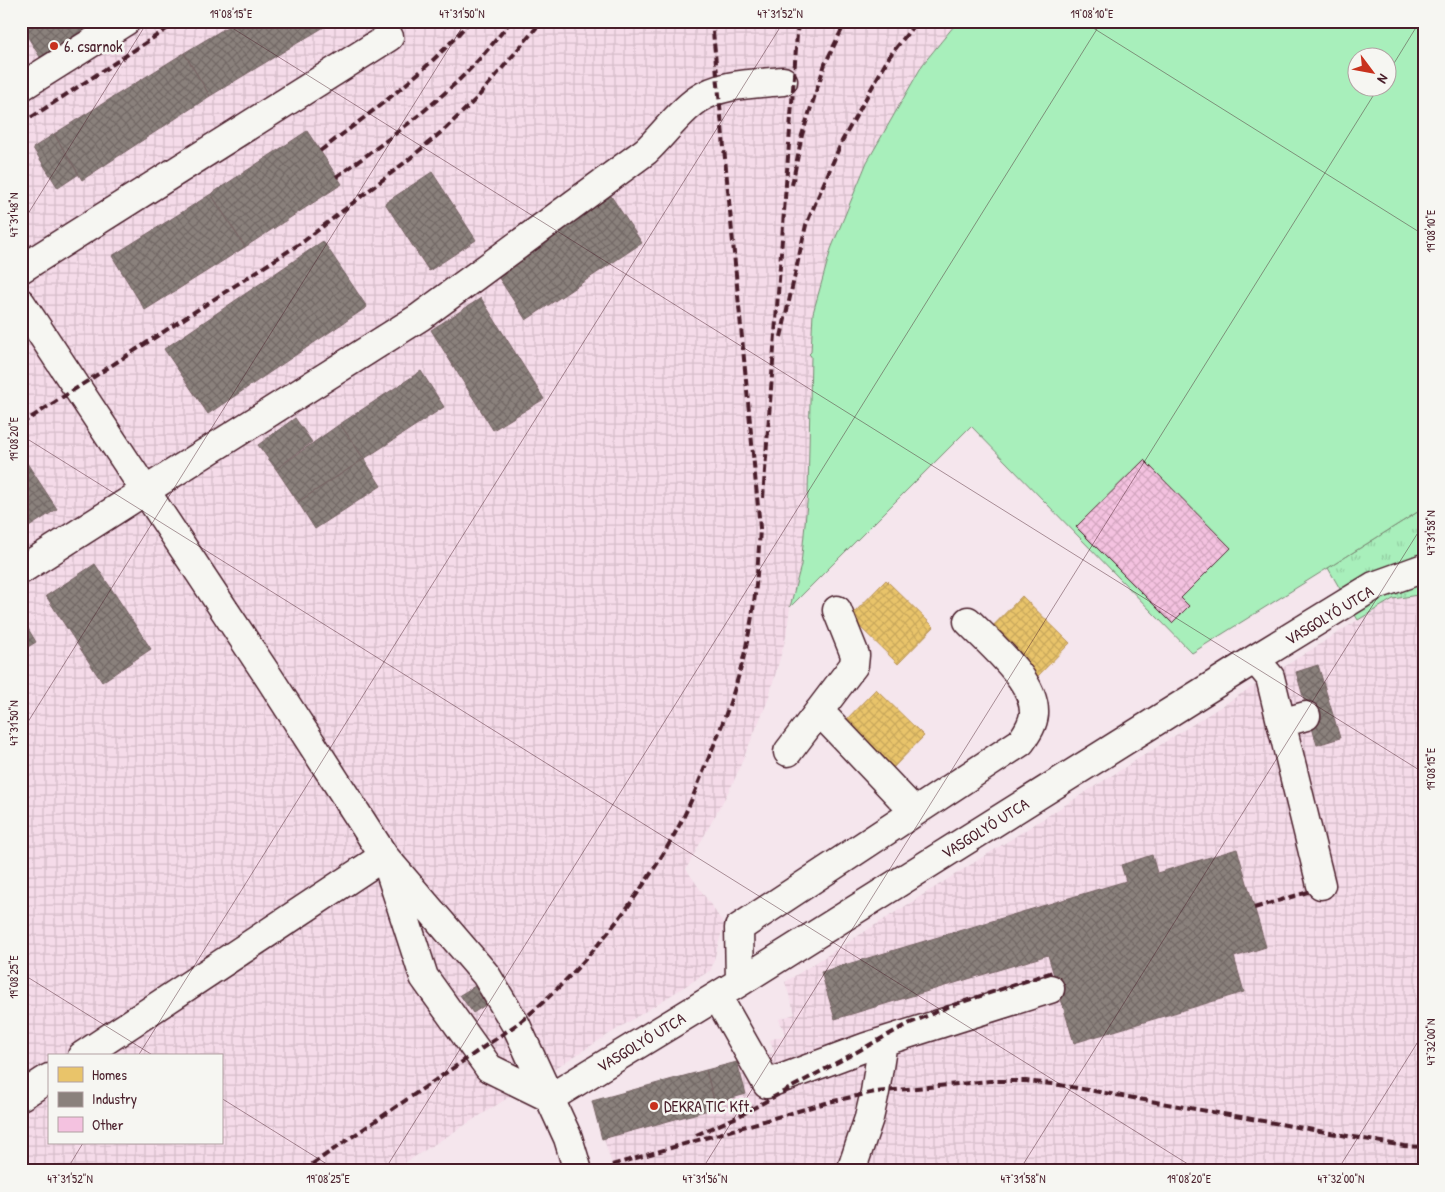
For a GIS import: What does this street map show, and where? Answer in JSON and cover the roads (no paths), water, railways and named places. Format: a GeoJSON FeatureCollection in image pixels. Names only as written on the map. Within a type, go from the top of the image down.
{"type":"FeatureCollection","features":[{"type":"Feature","properties":{"kind":"street"},"geometry":{"type":"LineString","coordinates":[[21,88],[126,21]]}},
{"type":"Feature","properties":{"kind":"street"},"geometry":{"type":"LineString","coordinates":[[21,269],[389,37]]}},
{"type":"Feature","properties":{"kind":"street"},"geometry":{"type":"LineString","coordinates":[[21,570],[420,317],[646,151],[698,99],[718,90],[738,85],[783,81]]}},
{"type":"Feature","properties":{"kind":"street"},"geometry":{"type":"LineString","coordinates":[[21,303],[268,676],[384,856],[486,975],[516,1025],[568,1138],[578,1171]]}},
{"type":"Feature","properties":{"kind":"street","name":"VASGOLYÓ UTCA"},"geometry":{"type":"LineString","coordinates":[[550,1098],[740,982],[1254,659],[1374,586],[1424,568]]}},
{"type":"Feature","properties":{"kind":"street"},"geometry":{"type":"LineString","coordinates":[[788,752],[854,665],[855,655],[837,610]]}},
{"type":"Feature","properties":{"kind":"street"},"geometry":{"type":"LineString","coordinates":[[740,982],[740,928],[914,811],[1021,742],[1032,724],[1033,704],[1025,682],[968,622]]}},
{"type":"Feature","properties":{"kind":"street"},"geometry":{"type":"LineString","coordinates":[[1254,659],[1270,677],[1293,720],[1321,885]]}},
{"type":"Feature","properties":{"kind":"street"},"geometry":{"type":"LineString","coordinates":[[819,711],[914,811]]}},
{"type":"Feature","properties":{"kind":"street"},"geometry":{"type":"LineString","coordinates":[[85,1054],[384,856]]}},
{"type":"Feature","properties":{"kind":"street"},"geometry":{"type":"LineString","coordinates":[[384,856],[424,978],[489,1068],[550,1098]]}},
{"type":"Feature","properties":{"kind":"street"},"geometry":{"type":"LineString","coordinates":[[717,996],[767,1084],[883,1042],[1050,989]]}},
{"type":"Feature","properties":{"kind":"street"},"geometry":{"type":"LineString","coordinates":[[850,1171],[871,1109],[883,1042]]}},
{"type":"Feature","properties":{"kind":"street"},"geometry":{"type":"LineString","coordinates":[[21,1096],[48,1079]]}},
{"type":"Feature","properties":{"kind":"railway"},"geometry":{"type":"LineString","coordinates":[[21,124],[179,21]]}},
{"type":"Feature","properties":{"kind":"railway"},"geometry":{"type":"LineString","coordinates":[[320,151],[418,74],[470,21]]}},
{"type":"Feature","properties":{"kind":"railway"},"geometry":{"type":"LineString","coordinates":[[336,177],[400,130],[446,92],[474,65],[511,21]]}},
{"type":"Feature","properties":{"kind":"railway"},"geometry":{"type":"LineString","coordinates":[[21,424],[304,241],[446,128],[477,98],[542,21]]}},
{"type":"Feature","properties":{"kind":"railway"},"geometry":{"type":"LineString","coordinates":[[302,1171],[516,1025],[540,1005],[586,959],[628,906],[665,851],[689,805],[729,705],[742,665],[751,623],[760,528],[712,21]]}},
{"type":"Feature","properties":{"kind":"railway"},"geometry":{"type":"LineString","coordinates":[[763,498],[798,21]]}},
{"type":"Feature","properties":{"kind":"railway"},"geometry":{"type":"LineString","coordinates":[[792,185],[802,135],[825,64],[846,21]]}},
{"type":"Feature","properties":{"kind":"railway"},"geometry":{"type":"LineString","coordinates":[[781,337],[806,225],[842,141],[889,57],[917,21]]}},
{"type":"Feature","properties":{"kind":"railway"},"geometry":{"type":"LineString","coordinates":[[1254,908],[1308,892]]}},
{"type":"Feature","properties":{"kind":"railway"},"geometry":{"type":"LineString","coordinates":[[696,1135],[737,1117],[908,1024],[950,1006],[1053,972]]}},
{"type":"Feature","properties":{"kind":"railway"},"geometry":{"type":"LineString","coordinates":[[612,1165],[829,1102],[875,1092],[990,1081],[1026,1081],[1060,1085],[1404,1146],[1424,1147]]}},
{"type":"Feature","properties":{"kind":"place","name":"6. csarnok"},"geometry":{"type":"Point","coordinates":[54,46]}},
{"type":"Feature","properties":{"kind":"place","name":"DEKRA TIC Kft."},"geometry":{"type":"Point","coordinates":[654,1106]}}]}
